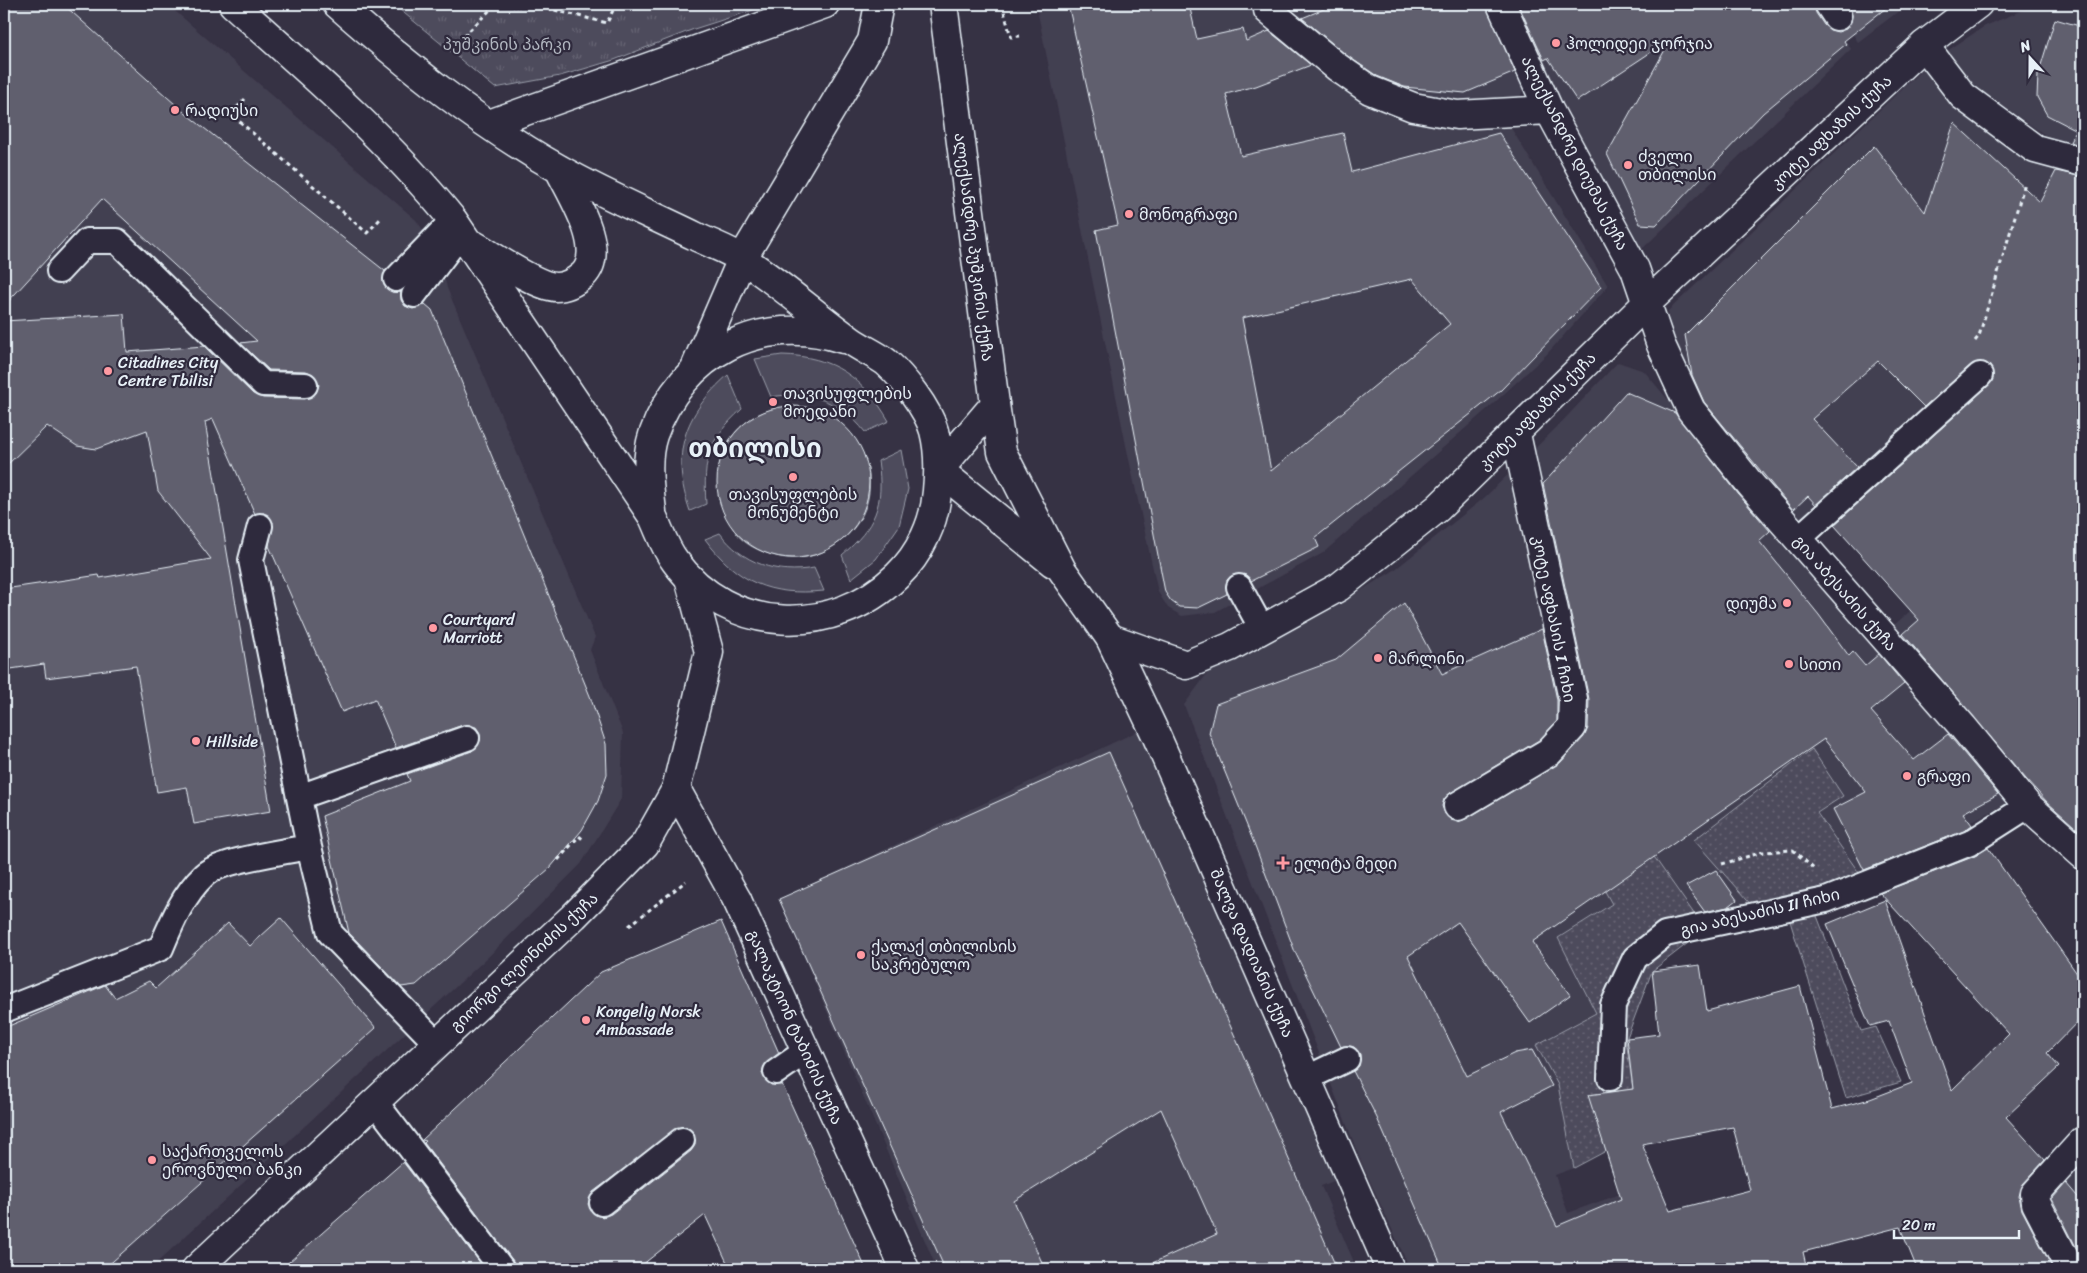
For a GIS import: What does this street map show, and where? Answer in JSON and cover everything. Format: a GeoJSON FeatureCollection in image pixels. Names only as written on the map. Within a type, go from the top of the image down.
{"type":"FeatureCollection","features":[{"type":"Feature","properties":{"kind":"main road"},"geometry":{"type":"LineString","coordinates":[[233,4],[334,94],[421,180],[461,231],[654,518],[674,560],[689,578],[717,600],[748,614],[783,620],[818,619],[851,609],[882,591],[906,567],[925,538],[936,504],[939,470],[934,429],[912,390],[886,362],[854,343],[742,259],[559,170],[489,124],[418,74],[345,6]]}},
{"type":"Feature","properties":{"kind":"main road"},"geometry":{"type":"LineString","coordinates":[[489,124],[825,4]]}},
{"type":"Feature","properties":{"kind":"main road"},"geometry":{"type":"LineString","coordinates":[[696,368],[742,259],[872,41],[879,4]]}},
{"type":"Feature","properties":{"kind":"main road","name":"ალექსანდრე პუშკინის ქუჩა"},"geometry":{"type":"LineString","coordinates":[[943,4],[1002,452],[1062,570]]}},
{"type":"Feature","properties":{"kind":"main road","name":"ალექსანდრე დიუმას ქუჩა"},"geometry":{"type":"LineString","coordinates":[[1501,4],[1549,110],[1635,270],[1648,302]]}},
{"type":"Feature","properties":{"kind":"main road","name":"კოტე აფხაზის ქუჩა"},"geometry":{"type":"LineString","coordinates":[[1110,638],[1186,665],[1230,647],[1339,587],[1438,508],[1516,434],[1556,390],[1648,302],[1924,45],[1978,4]]}},
{"type":"Feature","properties":{"kind":"main road"},"geometry":{"type":"LineString","coordinates":[[1268,10],[1337,67],[1370,90],[1413,107],[1458,115],[1501,111],[1549,110]]}},
{"type":"Feature","properties":{"kind":"main road"},"geometry":{"type":"LineString","coordinates":[[1924,45],[1963,96],[2035,149],[2083,162]]}},
{"type":"Feature","properties":{"kind":"main road"},"geometry":{"type":"LineString","coordinates":[[461,231],[539,282],[556,287],[574,284],[588,270],[592,260],[592,242],[586,224],[559,170]]}},
{"type":"Feature","properties":{"kind":"main road","name":"გია აბესაძის ქუჩა"},"geometry":{"type":"LineString","coordinates":[[1648,302],[1661,345],[1691,410],[1798,539],[1963,727],[2028,806],[2083,855]]}},
{"type":"Feature","properties":{"kind":"main road"},"geometry":{"type":"LineString","coordinates":[[654,518],[647,477],[653,436],[669,400],[696,368],[723,348],[754,335],[771,332],[788,330],[822,332],[854,343]]}},
{"type":"Feature","properties":{"kind":"main road"},"geometry":{"type":"LineString","coordinates":[[939,470],[995,404]]}},
{"type":"Feature","properties":{"kind":"main road","name":"კოტე აფხასის I ჩიხი"},"geometry":{"type":"LineString","coordinates":[[1458,806],[1549,752],[1572,728],[1573,699],[1516,434]]}},
{"type":"Feature","properties":{"kind":"main road"},"geometry":{"type":"LineString","coordinates":[[939,470],[1062,570],[1110,638]]}},
{"type":"Feature","properties":{"kind":"main road","name":"გიორგი ლეონიძის ქუჩა"},"geometry":{"type":"LineString","coordinates":[[196,1269],[376,1103],[622,869],[645,844],[676,789],[709,652],[689,578]]}},
{"type":"Feature","properties":{"kind":"main road","name":"შალვა დადიანის ქუჩა"},"geometry":{"type":"LineString","coordinates":[[1110,638],[1156,734],[1390,1269]]}},
{"type":"Feature","properties":{"kind":"main road","name":"გალაკტიონ ტაბიძის ქუჩა"},"geometry":{"type":"LineString","coordinates":[[676,789],[737,900],[905,1269]]}},
{"type":"Feature","properties":{"kind":"main road"},"geometry":{"type":"LineString","coordinates":[[2070,1269],[2036,1203],[2035,1194],[2083,1141]]}},
{"type":"Feature","properties":{"kind":"lane"},"geometry":{"type":"LineString","coordinates":[[396,279],[461,231]]}},
{"type":"Feature","properties":{"kind":"lane"},"geometry":{"type":"LineString","coordinates":[[414,295],[461,231]]}},
{"type":"Feature","properties":{"kind":"lane"},"geometry":{"type":"LineString","coordinates":[[59,271],[87,241],[117,241],[263,384],[305,385]]}},
{"type":"Feature","properties":{"kind":"lane"},"geometry":{"type":"LineString","coordinates":[[1798,539],[1980,375]]}},
{"type":"Feature","properties":{"kind":"lane"},"geometry":{"type":"LineString","coordinates":[[260,526],[251,560],[309,847],[330,933],[437,1044]]}},
{"type":"Feature","properties":{"kind":"lane"},"geometry":{"type":"LineString","coordinates":[[1239,587],[1262,629]]}},
{"type":"Feature","properties":{"kind":"lane"},"geometry":{"type":"LineString","coordinates":[[299,797],[467,738]]}},
{"type":"Feature","properties":{"kind":"lane","name":"გია აბესაძის II ჩიხი"},"geometry":{"type":"LineString","coordinates":[[1610,1078],[1613,1005],[1635,958],[1665,934],[1826,900],[1970,842],[2028,806]]}},
{"type":"Feature","properties":{"kind":"lane"},"geometry":{"type":"LineString","coordinates":[[4,1010],[161,948],[180,905],[205,873],[238,860],[309,847]]}},
{"type":"Feature","properties":{"kind":"lane"},"geometry":{"type":"LineString","coordinates":[[776,1072],[806,1051]]}},
{"type":"Feature","properties":{"kind":"lane"},"geometry":{"type":"LineString","coordinates":[[1307,1078],[1347,1059]]}},
{"type":"Feature","properties":{"kind":"lane"},"geometry":{"type":"LineString","coordinates":[[376,1103],[502,1269]]}},
{"type":"Feature","properties":{"kind":"lane"},"geometry":{"type":"LineString","coordinates":[[602,1203],[682,1140]]}},
{"type":"Feature","properties":{"kind":"path"},"geometry":{"type":"LineString","coordinates":[[464,36],[496,4]]}},
{"type":"Feature","properties":{"kind":"path"},"geometry":{"type":"LineString","coordinates":[[508,4],[546,8],[607,23],[616,4]]}},
{"type":"Feature","properties":{"kind":"path"},"geometry":{"type":"LineString","coordinates":[[1002,4],[1011,37],[1020,36]]}},
{"type":"Feature","properties":{"kind":"path"},"geometry":{"type":"LineString","coordinates":[[245,98],[231,114],[367,233],[382,217]]}},
{"type":"Feature","properties":{"kind":"path"},"geometry":{"type":"LineString","coordinates":[[1974,342],[1979,336],[2035,149]]}},
{"type":"Feature","properties":{"kind":"path"},"geometry":{"type":"LineString","coordinates":[[558,860],[579,836],[585,841]]}},
{"type":"Feature","properties":{"kind":"path"},"geometry":{"type":"LineString","coordinates":[[1722,864],[1763,852],[1793,850],[1812,866],[1826,900]]}},
{"type":"Feature","properties":{"kind":"path"},"geometry":{"type":"LineString","coordinates":[[629,926],[687,881]]}},
{"type":"Feature","properties":{"kind":"shaded area"},"geometry":{"type":"Polygon","coordinates":[[[4,4],[167,4],[416,220],[438,251],[447,288],[595,637],[590,650],[623,733],[621,799],[581,864],[488,957],[150,1269],[4,1269],[4,4]]]}},
{"type":"Feature","properties":{"kind":"shaded area"},"geometry":{"type":"Polygon","coordinates":[[[1036,4],[1494,4],[1527,76],[1511,128],[1608,286],[1547,354],[1493,404],[1323,553],[1215,612],[1182,616],[1168,608],[1158,592],[1127,450],[1036,4]]]}},
{"type":"Feature","properties":{"kind":"shaded area"},"geometry":{"type":"Polygon","coordinates":[[[1512,4],[1823,4],[1851,49],[1640,251],[1559,109],[1512,4]]]}},
{"type":"Feature","properties":{"kind":"shaded area"},"geometry":{"type":"Polygon","coordinates":[[[1833,4],[1908,4],[1858,42],[1833,4]]]}},
{"type":"Feature","properties":{"kind":"shaded area"},"geometry":{"type":"Polygon","coordinates":[[[2038,4],[2083,4],[2083,148],[2045,135],[1978,89],[1947,51],[1985,26],[2038,4]]]}},
{"type":"Feature","properties":{"kind":"shaded area"},"geometry":{"type":"Polygon","coordinates":[[[1927,65],[2049,164],[2083,177],[2083,846],[1888,630],[2082,464],[1985,356],[1797,525],[1709,426],[1672,348],[1668,311],[1927,65]]]}},
{"type":"Feature","properties":{"kind":"shaded area"},"geometry":{"type":"Polygon","coordinates":[[[1618,362],[1644,371],[1731,475],[1621,568],[1639,593],[1750,500],[2010,802],[1862,877],[1817,812],[1812,750],[1754,908],[1697,918],[1612,904],[1558,938],[1596,1013],[1536,1045],[1558,1085],[1574,1168],[1555,1175],[1568,1213],[1653,1182],[1660,1214],[1740,1199],[1767,1269],[1410,1269],[1362,1164],[1184,705],[1215,663],[1323,613],[1393,571],[1484,498],[1557,427],[1618,362]]]}},
{"type":"Feature","properties":{"kind":"shaded area"},"geometry":{"type":"Polygon","coordinates":[[[1151,725],[1349,1175],[1321,1186],[1357,1269],[937,1269],[779,899],[1151,725]]]}},
{"type":"Feature","properties":{"kind":"shaded area"},"geometry":{"type":"Polygon","coordinates":[[[2083,1157],[2083,1269],[2045,1207],[2049,1193],[2083,1157]]]}},
{"type":"Feature","properties":{"kind":"green space","name":"პუშკინის პარკი"},"geometry":{"type":"Polygon","coordinates":[[[393,4],[772,4],[694,29],[614,60],[560,76],[495,88],[393,4]]]}},
{"type":"Feature","properties":{"kind":"green space"},"geometry":{"type":"Polygon","coordinates":[[[782,355],[800,356],[817,360],[845,372],[858,381],[869,393],[889,421],[865,432],[846,412],[823,400],[798,395],[771,397],[755,359],[782,355]]]}},
{"type":"Feature","properties":{"kind":"green space"},"geometry":{"type":"Polygon","coordinates":[[[728,375],[742,409],[722,431],[710,451],[705,488],[706,504],[690,511],[681,471],[685,436],[691,420],[701,405],[728,375]]]}},
{"type":"Feature","properties":{"kind":"green space"},"geometry":{"type":"Polygon","coordinates":[[[901,450],[908,489],[899,526],[876,559],[851,579],[842,555],[863,535],[875,514],[880,490],[878,461],[901,450]]]}},
{"type":"Feature","properties":{"kind":"green space"},"geometry":{"type":"Polygon","coordinates":[[[720,533],[739,552],[761,564],[787,570],[814,568],[824,591],[787,591],[756,583],[743,576],[717,554],[705,539],[720,533]]]}},
{"type":"Feature","properties":{"kind":"green space"},"geometry":{"type":"Polygon","coordinates":[[[1812,749],[1843,796],[1817,813],[1862,877],[1784,904],[1754,908],[1694,840],[1812,749]]]}},
{"type":"Feature","properties":{"kind":"green space"},"geometry":{"type":"Polygon","coordinates":[[[1643,841],[1697,918],[1728,912],[1652,971],[1626,1040],[1633,1089],[1589,1095],[1606,1151],[1574,1168],[1558,1085],[1536,1045],[1596,1013],[1558,938],[1612,904],[1596,875],[1643,841]]]}},
{"type":"Feature","properties":{"kind":"green space"},"geometry":{"type":"Polygon","coordinates":[[[1814,908],[1861,1031],[1876,1027],[1901,1082],[1846,1098],[1788,915],[1814,908]]]}},
{"type":"Feature","properties":{"kind":"water","name":"თავისუფლების მონუმენტი"},"geometry":{"type":"Polygon","coordinates":[[[784,407],[810,408],[825,414],[839,423],[851,434],[860,447],[866,461],[869,477],[869,493],[865,509],[851,532],[829,549],[803,558],[776,556],[745,542],[737,534],[727,518],[721,502],[718,485],[719,468],[723,452],[731,438],[743,425],[759,414],[784,407]],[[789,455],[777,462],[769,471],[766,483],[768,489],[771,496],[782,506],[794,508],[805,503],[814,494],[819,482],[817,470],[808,460],[789,455]]]}},
{"type":"Feature","properties":{"kind":"building"},"geometry":{"type":"Polygon","coordinates":[[[4,4],[63,4],[185,113],[385,271],[383,283],[392,292],[401,292],[401,300],[405,306],[413,309],[425,304],[432,310],[590,696],[606,744],[607,774],[598,801],[582,830],[550,868],[416,985],[401,987],[349,933],[322,816],[410,781],[407,774],[472,751],[480,741],[480,733],[476,727],[463,725],[396,748],[375,699],[342,712],[269,546],[273,522],[264,513],[255,514],[213,419],[205,422],[271,811],[194,824],[187,787],[157,792],[136,666],[46,678],[44,664],[4,670],[4,589],[99,575],[100,578],[211,559],[158,491],[147,430],[96,449],[77,446],[47,426],[4,468],[4,321],[124,314],[127,352],[204,346],[253,394],[263,398],[305,399],[316,393],[319,385],[313,374],[306,371],[269,370],[240,343],[257,341],[102,199],[4,306],[4,4]]]}},
{"type":"Feature","properties":{"kind":"building"},"geometry":{"type":"Polygon","coordinates":[[[1068,4],[1189,4],[1197,39],[1243,29],[1246,41],[1269,31],[1311,65],[1256,86],[1226,94],[1241,156],[1343,133],[1352,172],[1499,133],[1601,287],[1501,390],[1315,538],[1319,547],[1251,581],[1246,575],[1233,575],[1227,580],[1227,594],[1198,608],[1179,607],[1171,601],[1165,592],[1096,230],[1118,225],[1068,4]],[[1412,279],[1242,318],[1271,471],[1450,324],[1412,279]]]}},
{"type":"Feature","properties":{"kind":"building"},"geometry":{"type":"Polygon","coordinates":[[[1336,4],[1486,4],[1515,72],[1465,93],[1404,87],[1377,76],[1346,55],[1302,18],[1336,4]]]}},
{"type":"Feature","properties":{"kind":"building"},"geometry":{"type":"Polygon","coordinates":[[[1518,4],[1814,4],[1816,13],[1824,25],[1830,30],[1838,32],[1846,29],[1851,22],[1852,15],[1848,4],[1891,4],[1844,41],[1846,44],[1763,113],[1656,225],[1640,224],[1607,154],[1671,39],[1577,101],[1548,58],[1544,60],[1518,4]]]}},
{"type":"Feature","properties":{"kind":"building"},"geometry":{"type":"Polygon","coordinates":[[[2055,19],[2083,27],[2083,146],[2070,142],[2076,130],[2047,115],[2037,97],[2038,75],[2055,19]]]}},
{"type":"Feature","properties":{"kind":"building"},"geometry":{"type":"Polygon","coordinates":[[[1954,123],[2040,202],[2056,171],[2083,177],[2083,834],[2047,802],[2026,779],[1903,634],[1919,620],[1834,525],[1989,385],[1993,379],[1990,366],[1984,362],[1971,365],[1924,407],[1878,361],[1812,419],[1857,467],[1816,505],[1808,496],[1793,510],[1704,402],[1692,375],[1685,335],[1874,146],[1925,212],[1954,123]]]}},
{"type":"Feature","properties":{"kind":"building"},"geometry":{"type":"Polygon","coordinates":[[[1626,392],[1675,413],[1739,495],[1770,531],[1759,541],[1819,615],[1849,656],[1853,652],[1865,666],[1879,654],[1904,684],[1871,711],[1914,760],[1948,734],[1998,794],[1963,813],[1972,825],[1964,831],[1864,870],[1833,809],[1866,792],[1824,739],[1532,942],[1570,995],[1530,1023],[1458,922],[1408,956],[1467,1076],[1515,1053],[1532,1050],[1552,1086],[1501,1112],[1557,1226],[1621,1199],[1588,1095],[1633,1089],[1627,1038],[1659,1034],[1652,971],[1700,965],[1707,1011],[1800,986],[1832,1109],[1870,1099],[1912,1083],[1889,1021],[1870,1026],[1827,924],[1885,900],[1952,1090],[2009,1034],[1880,893],[1975,856],[1988,848],[2083,982],[2083,1016],[2047,1053],[2059,1067],[2006,1117],[2045,1160],[2023,1184],[2019,1196],[2022,1210],[2053,1269],[1917,1269],[1900,1227],[1803,1252],[1807,1269],[1443,1269],[1377,1118],[1353,1071],[1359,1066],[1360,1054],[1354,1047],[1341,1047],[1295,952],[1254,843],[1209,733],[1216,704],[1336,660],[1404,603],[1442,674],[1542,629],[1557,700],[1557,721],[1539,740],[1450,793],[1444,799],[1442,806],[1445,814],[1451,820],[1458,822],[1466,819],[1560,763],[1584,737],[1588,728],[1589,699],[1543,484],[1626,392]],[[1733,1127],[1642,1144],[1670,1211],[1750,1190],[1733,1127]]]}},
{"type":"Feature","properties":{"kind":"building","name":"თავისუფლების მონუმენტი"},"geometry":{"type":"Polygon","coordinates":[[[793,406],[822,412],[847,428],[863,453],[869,482],[863,511],[847,536],[822,552],[793,558],[764,552],[739,536],[723,511],[717,482],[723,453],[739,428],[764,412],[793,406]]]}},
{"type":"Feature","properties":{"kind":"building"},"geometry":{"type":"Polygon","coordinates":[[[1109,752],[1337,1269],[1139,1269],[1217,1234],[1161,1109],[1014,1201],[1045,1269],[945,1269],[779,899],[1109,752]]]}},
{"type":"Feature","properties":{"kind":"building"},"geometry":{"type":"Polygon","coordinates":[[[1716,870],[1737,900],[1728,907],[1705,912],[1686,886],[1716,870]]]}},
{"type":"Feature","properties":{"kind":"building"},"geometry":{"type":"Polygon","coordinates":[[[281,918],[376,1028],[104,1269],[4,1269],[4,1028],[105,985],[115,998],[149,981],[156,988],[228,923],[250,946],[281,918]]]}},
{"type":"Feature","properties":{"kind":"building"},"geometry":{"type":"Polygon","coordinates":[[[721,921],[779,1053],[764,1066],[762,1073],[771,1085],[782,1084],[866,1269],[730,1269],[705,1215],[637,1269],[515,1269],[513,1261],[424,1143],[426,1141],[422,1140],[601,972],[721,921]],[[680,1127],[593,1192],[588,1204],[592,1212],[603,1217],[611,1214],[691,1151],[695,1145],[693,1132],[687,1127],[680,1127]]]}},
{"type":"Feature","properties":{"kind":"building"},"geometry":{"type":"Polygon","coordinates":[[[403,1162],[485,1269],[281,1269],[403,1162]]]}},
{"type":"Feature","properties":{"kind":"building"},"geometry":{"type":"Polygon","coordinates":[[[2066,1183],[2083,1203],[2083,1261],[2052,1199],[2066,1183]]]}},
{"type":"Feature","properties":{"kind":"place","name":"ჰოლიდეი ჯორჯია"},"geometry":{"type":"Point","coordinates":[1556,43]}},
{"type":"Feature","properties":{"kind":"place","name":"რადიუსი"},"geometry":{"type":"Point","coordinates":[175,110]}},
{"type":"Feature","properties":{"kind":"place","name":"ძველი თბილისი"},"geometry":{"type":"Point","coordinates":[1628,165]}},
{"type":"Feature","properties":{"kind":"place","name":"მონოგრაფი"},"geometry":{"type":"Point","coordinates":[1129,214]}},
{"type":"Feature","properties":{"kind":"place","name":"Citadines City Centre Tbilisi"},"geometry":{"type":"Point","coordinates":[108,371]}},
{"type":"Feature","properties":{"kind":"place","name":"თავისუფლების მოედანი"},"geometry":{"type":"Point","coordinates":[773,402]}},
{"type":"Feature","properties":{"kind":"place","name":"თავისუფლების მონუმენტი"},"geometry":{"type":"Point","coordinates":[793,477]}},
{"type":"Feature","properties":{"kind":"place","name":"დიუმა"},"geometry":{"type":"Point","coordinates":[1787,603]}},
{"type":"Feature","properties":{"kind":"place","name":"Courtyard Marriott"},"geometry":{"type":"Point","coordinates":[433,628]}},
{"type":"Feature","properties":{"kind":"place","name":"მარლინი"},"geometry":{"type":"Point","coordinates":[1378,658]}},
{"type":"Feature","properties":{"kind":"place","name":"სითი"},"geometry":{"type":"Point","coordinates":[1789,664]}},
{"type":"Feature","properties":{"kind":"place","name":"Hillside"},"geometry":{"type":"Point","coordinates":[196,741]}},
{"type":"Feature","properties":{"kind":"place","name":"გრაფი"},"geometry":{"type":"Point","coordinates":[1907,776]}},
{"type":"Feature","properties":{"kind":"place","name":"ელიტა მედი"},"geometry":{"type":"Point","coordinates":[1283,863]}},
{"type":"Feature","properties":{"kind":"place","name":"ქალაქ თბილისის საკრებულო"},"geometry":{"type":"Point","coordinates":[861,955]}},
{"type":"Feature","properties":{"kind":"place","name":"Kongelig Norsk Ambassade"},"geometry":{"type":"Point","coordinates":[586,1020]}},
{"type":"Feature","properties":{"kind":"place","name":"საქართველოს ეროვნული ბანკი"},"geometry":{"type":"Point","coordinates":[152,1160]}},
{"type":"Feature","properties":{"kind":"district","name":"თბილისი"},"geometry":{"type":"Point","coordinates":[755,448]}}]}
